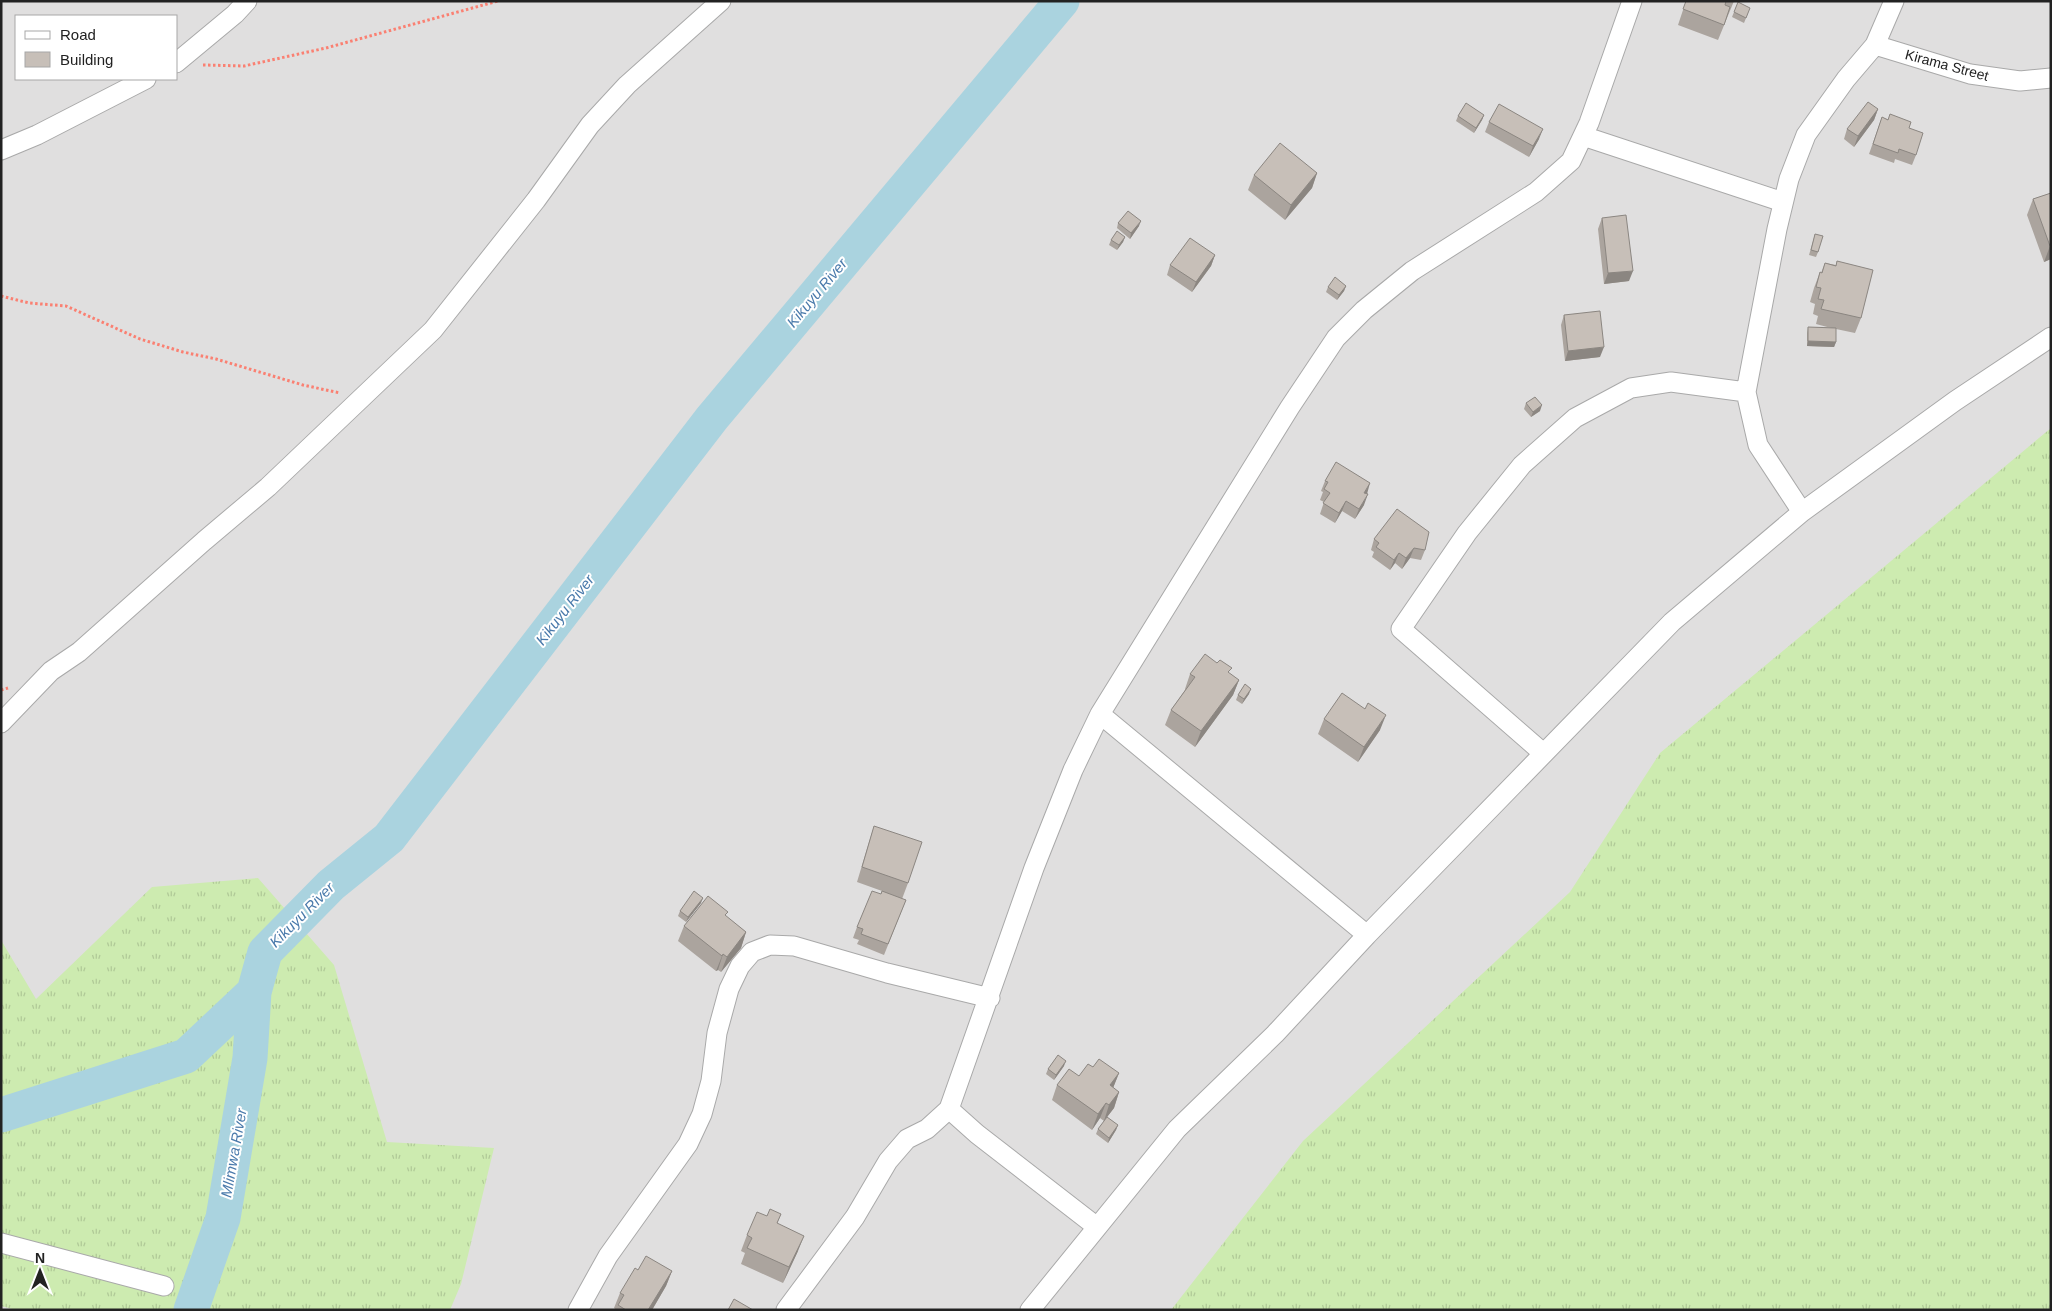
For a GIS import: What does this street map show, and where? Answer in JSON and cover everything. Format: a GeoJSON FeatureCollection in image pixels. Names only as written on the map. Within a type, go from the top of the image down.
{"type":"FeatureCollection","features":[{"type":"Feature","properties":{"kind":"street"},"geometry":{"type":"LineString","coordinates":[[178,61],[236,14],[247,1]]}},
{"type":"Feature","properties":{"kind":"street"},"geometry":{"type":"LineString","coordinates":[[1,723],[51,672],[79,652],[268,487],[434,330],[536,200],[590,125],[627,85],[721,1]]}},
{"type":"Feature","properties":{"kind":"street"},"geometry":{"type":"LineString","coordinates":[[786,1310],[855,1217],[888,1161],[907,1139],[927,1129],[950,1109],[1034,868],[1073,770],[1100,714],[1290,407],[1336,338],[1364,310],[1412,271],[1536,192],[1571,161],[1589,123],[1632,1]]}},
{"type":"Feature","properties":{"kind":"street"},"geometry":{"type":"LineString","coordinates":[[1802,512],[1758,445],[1746,392],[1789,179],[1806,135],[1846,79],[1875,45],[1894,1]]}},
{"type":"Feature","properties":{"kind":"street","name":"Kirama Street"},"geometry":{"type":"LineString","coordinates":[[1875,45],[1970,74],[2020,81],[2051,78]]}},
{"type":"Feature","properties":{"kind":"street"},"geometry":{"type":"LineString","coordinates":[[1,150],[37,135],[144,80]]}},
{"type":"Feature","properties":{"kind":"street"},"geometry":{"type":"LineString","coordinates":[[1583,136],[1783,202]]}},
{"type":"Feature","properties":{"kind":"street"},"geometry":{"type":"LineString","coordinates":[[1030,1310],[1177,1129],[1275,1034],[1368,935],[1672,622],[1802,512],[1955,401],[2051,337]]}},
{"type":"Feature","properties":{"kind":"street"},"geometry":{"type":"LineString","coordinates":[[1543,754],[1401,629],[1467,533],[1522,465],[1575,418],[1631,388],[1670,382],[1746,392]]}},
{"type":"Feature","properties":{"kind":"street"},"geometry":{"type":"LineString","coordinates":[[1100,714],[1368,935]]}},
{"type":"Feature","properties":{"kind":"street"},"geometry":{"type":"LineString","coordinates":[[578,1310],[608,1256],[688,1144],[702,1114],[711,1080],[717,1033],[730,989],[740,966],[752,952],[770,945],[794,946],[887,973],[990,998]]}},
{"type":"Feature","properties":{"kind":"street"},"geometry":{"type":"LineString","coordinates":[[950,1109],[977,1134],[1097,1227]]}},
{"type":"Feature","properties":{"kind":"street"},"geometry":{"type":"LineString","coordinates":[[1,1243],[164,1286]]}},
{"type":"Feature","properties":{"kind":"path"},"geometry":{"type":"LineString","coordinates":[[178,62],[207,66],[244,66],[326,48],[498,1]]}},
{"type":"Feature","properties":{"kind":"path"},"geometry":{"type":"LineString","coordinates":[[1,296],[28,303],[66,306],[140,339],[302,385],[362,397]]}},
{"type":"Feature","properties":{"kind":"shaded area"},"geometry":{"type":"Polygon","coordinates":[[[1,1],[2051,1],[2051,1310],[1,1310],[1,1]]]}},
{"type":"Feature","properties":{"kind":"green space"},"geometry":{"type":"Polygon","coordinates":[[[2051,428],[2051,1310],[1171,1310],[1303,1141],[1570,892],[1660,753],[2051,428]]]}},
{"type":"Feature","properties":{"kind":"green space"},"geometry":{"type":"Polygon","coordinates":[[[258,878],[334,965],[387,1142],[494,1148],[461,1284],[450,1310],[16,1310],[1,1306],[1,940],[36,999],[152,887],[258,878]]]}},
{"type":"Feature","properties":{"kind":"building"},"geometry":{"type":"Polygon","coordinates":[[[1686,1],[1726,1],[1725,5],[1730,7],[1724,25],[1683,9],[1686,1]]]}},
{"type":"Feature","properties":{"kind":"building"},"geometry":{"type":"Polygon","coordinates":[[[1738,2],[1750,8],[1746,18],[1734,12],[1738,2]]]}},
{"type":"Feature","properties":{"kind":"building"},"geometry":{"type":"Polygon","coordinates":[[[1868,102],[1878,109],[1858,136],[1847,129],[1868,102]]]}},
{"type":"Feature","properties":{"kind":"building"},"geometry":{"type":"Polygon","coordinates":[[[1466,103],[1484,115],[1476,128],[1458,116],[1466,103]]]}},
{"type":"Feature","properties":{"kind":"building"},"geometry":{"type":"Polygon","coordinates":[[[1499,104],[1543,129],[1533,146],[1489,122],[1499,104]]]}},
{"type":"Feature","properties":{"kind":"building"},"geometry":{"type":"Polygon","coordinates":[[[1890,114],[1911,122],[1909,128],[1923,133],[1916,155],[1899,149],[1898,153],[1873,144],[1882,117],[1888,120],[1890,114]]]}},
{"type":"Feature","properties":{"kind":"building"},"geometry":{"type":"Polygon","coordinates":[[[1280,143],[1317,173],[1291,205],[1254,175],[1280,143]]]}},
{"type":"Feature","properties":{"kind":"building"},"geometry":{"type":"Polygon","coordinates":[[[2051,193],[2051,246],[2050,246],[2033,199],[2051,193]]]}},
{"type":"Feature","properties":{"kind":"building"},"geometry":{"type":"Polygon","coordinates":[[[1128,211],[1141,221],[1131,233],[1118,223],[1128,211]]]}},
{"type":"Feature","properties":{"kind":"building"},"geometry":{"type":"Polygon","coordinates":[[[1626,215],[1633,271],[1608,273],[1602,218],[1626,215]]]}},
{"type":"Feature","properties":{"kind":"building"},"geometry":{"type":"Polygon","coordinates":[[[1117,231],[1125,237],[1119,245],[1111,240],[1117,231]]]}},
{"type":"Feature","properties":{"kind":"building"},"geometry":{"type":"Polygon","coordinates":[[[1815,234],[1823,236],[1818,252],[1811,250],[1815,234]]]}},
{"type":"Feature","properties":{"kind":"building"},"geometry":{"type":"Polygon","coordinates":[[[1190,238],[1215,255],[1196,282],[1170,265],[1190,238]]]}},
{"type":"Feature","properties":{"kind":"building"},"geometry":{"type":"Polygon","coordinates":[[[1837,261],[1873,270],[1861,318],[1821,309],[1824,300],[1818,299],[1821,288],[1816,287],[1820,272],[1822,273],[1825,263],[1836,266],[1837,261]]]}},
{"type":"Feature","properties":{"kind":"building"},"geometry":{"type":"Polygon","coordinates":[[[1335,277],[1346,286],[1339,295],[1328,287],[1335,277]]]}},
{"type":"Feature","properties":{"kind":"building"},"geometry":{"type":"Polygon","coordinates":[[[1600,311],[1604,347],[1568,351],[1564,315],[1600,311]]]}},
{"type":"Feature","properties":{"kind":"building"},"geometry":{"type":"Polygon","coordinates":[[[1808,327],[1836,328],[1836,342],[1808,341],[1808,327]]]}},
{"type":"Feature","properties":{"kind":"building"},"geometry":{"type":"Polygon","coordinates":[[[1535,397],[1542,405],[1533,412],[1526,403],[1535,397]]]}},
{"type":"Feature","properties":{"kind":"building"},"geometry":{"type":"Polygon","coordinates":[[[1336,462],[1370,483],[1364,493],[1368,494],[1359,509],[1346,501],[1339,513],[1323,503],[1330,493],[1324,489],[1328,482],[1325,481],[1336,462]]]}},
{"type":"Feature","properties":{"kind":"building"},"geometry":{"type":"Polygon","coordinates":[[[1397,509],[1429,532],[1425,550],[1414,548],[1406,558],[1399,553],[1394,560],[1376,547],[1379,543],[1374,539],[1397,509]]]}},
{"type":"Feature","properties":{"kind":"building"},"geometry":{"type":"Polygon","coordinates":[[[1205,654],[1217,663],[1220,660],[1232,668],[1228,672],[1239,680],[1201,731],[1171,710],[1195,677],[1190,674],[1205,654]]]}},
{"type":"Feature","properties":{"kind":"building"},"geometry":{"type":"Polygon","coordinates":[[[1245,684],[1251,689],[1244,699],[1238,695],[1245,684]]]}},
{"type":"Feature","properties":{"kind":"building"},"geometry":{"type":"Polygon","coordinates":[[[1342,693],[1365,709],[1368,703],[1386,715],[1364,747],[1324,719],[1342,693]]]}},
{"type":"Feature","properties":{"kind":"building"},"geometry":{"type":"Polygon","coordinates":[[[874,826],[922,842],[908,883],[862,867],[874,826]]]}},
{"type":"Feature","properties":{"kind":"building"},"geometry":{"type":"Polygon","coordinates":[[[694,891],[703,898],[688,917],[680,911],[694,891]]]}},
{"type":"Feature","properties":{"kind":"building"},"geometry":{"type":"Polygon","coordinates":[[[872,891],[881,894],[882,891],[906,900],[888,944],[861,934],[863,929],[857,927],[872,891]]]}},
{"type":"Feature","properties":{"kind":"building"},"geometry":{"type":"Polygon","coordinates":[[[708,896],[728,912],[725,915],[746,932],[727,957],[723,954],[722,956],[684,926],[708,896]]]}},
{"type":"Feature","properties":{"kind":"building"},"geometry":{"type":"Polygon","coordinates":[[[1058,1055],[1066,1061],[1056,1075],[1048,1069],[1058,1055]]]}},
{"type":"Feature","properties":{"kind":"building"},"geometry":{"type":"Polygon","coordinates":[[[1099,1059],[1119,1073],[1110,1085],[1119,1092],[1109,1105],[1106,1103],[1098,1114],[1057,1085],[1069,1069],[1079,1076],[1088,1064],[1093,1067],[1099,1059]]]}},
{"type":"Feature","properties":{"kind":"building"},"geometry":{"type":"Polygon","coordinates":[[[1107,1117],[1118,1125],[1109,1138],[1098,1129],[1107,1117]]]}},
{"type":"Feature","properties":{"kind":"building"},"geometry":{"type":"Polygon","coordinates":[[[770,1209],[781,1214],[777,1223],[804,1236],[789,1267],[747,1248],[752,1238],[747,1235],[757,1212],[767,1216],[770,1209]]]}},
{"type":"Feature","properties":{"kind":"building"},"geometry":{"type":"Polygon","coordinates":[[[646,1256],[672,1271],[648,1310],[626,1310],[618,1305],[624,1295],[620,1293],[635,1268],[638,1270],[646,1256]]]}},
{"type":"Feature","properties":{"kind":"building"},"geometry":{"type":"Polygon","coordinates":[[[734,1299],[753,1310],[728,1310],[734,1299]]]}},
{"type":"Feature","properties":{"kind":"waterway","name":"Kikuyu River"},"geometry":{"type":"LineString","coordinates":[[1,1115],[186,1056],[254,992],[265,952],[331,885],[389,838],[712,418],[1062,1]]}},
{"type":"Feature","properties":{"kind":"waterway","name":"Mlimwa River"},"geometry":{"type":"LineString","coordinates":[[191,1310],[223,1218],[250,1058],[254,992]]}}]}
